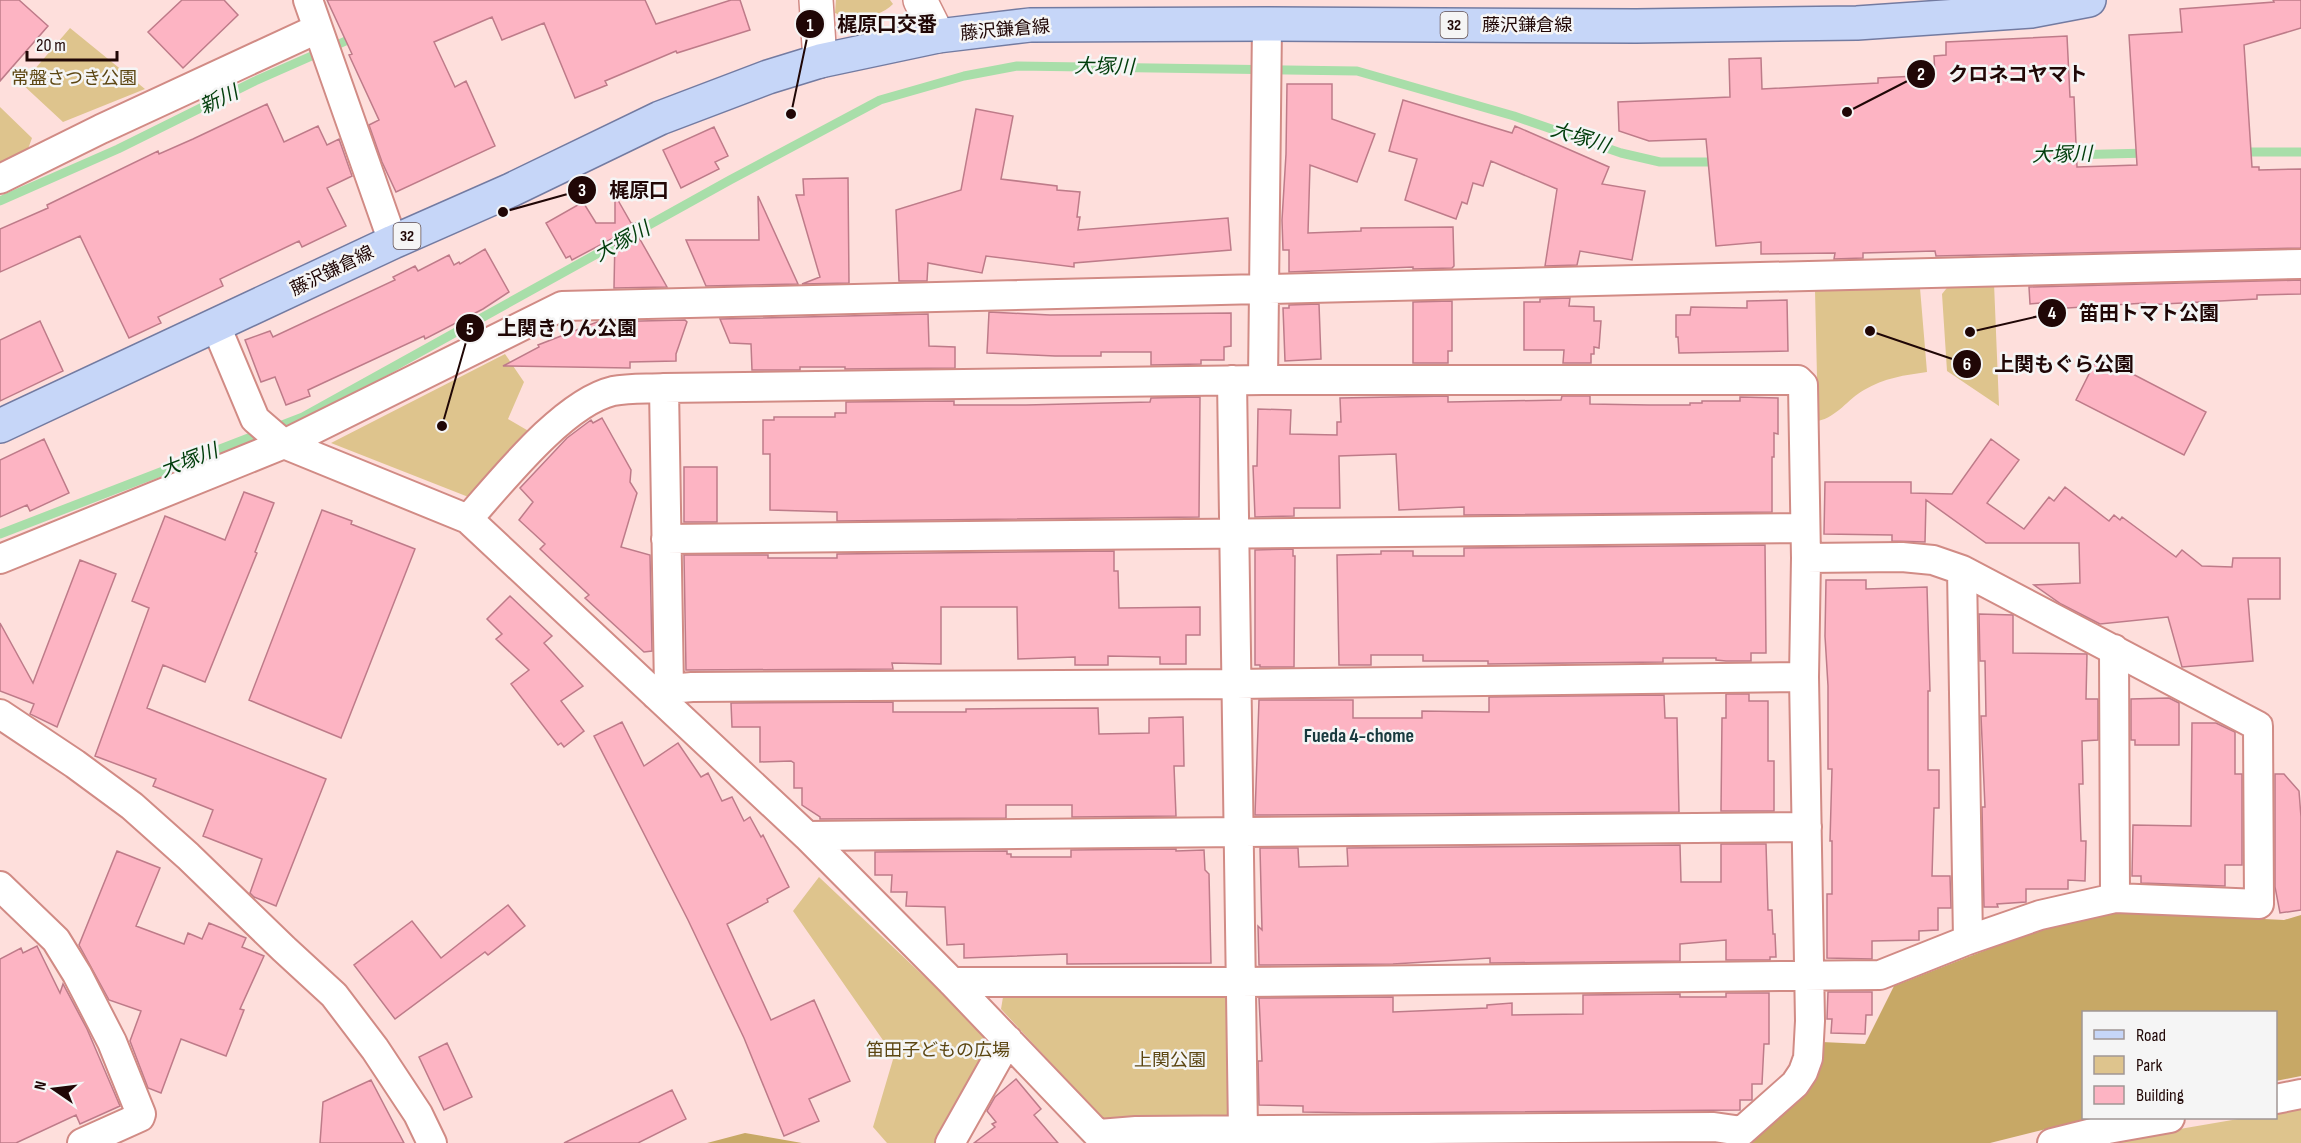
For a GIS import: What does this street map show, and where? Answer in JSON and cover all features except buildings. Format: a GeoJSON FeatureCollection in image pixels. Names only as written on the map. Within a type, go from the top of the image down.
{"type":"FeatureCollection","features":[{"type":"Feature","properties":{"kind":"main road","name":"藤沢鎌倉線"},"geometry":{"type":"LineString","coordinates":[[0,426],[393,242],[511,190],[660,118],[768,77],[820,61],[938,36],[1030,25],[1636,26],[1857,23],[2031,11],[2090,0]]}},
{"type":"Feature","properties":{"kind":"street"},"geometry":{"type":"LineString","coordinates":[[308,0],[393,242]]}},
{"type":"Feature","properties":{"kind":"street"},"geometry":{"type":"LineString","coordinates":[[816,0],[820,61]]}},
{"type":"Feature","properties":{"kind":"street"},"geometry":{"type":"LineString","coordinates":[[920,0],[938,36]]}},
{"type":"Feature","properties":{"kind":"street"},"geometry":{"type":"LineString","coordinates":[[1263,380],[1267,24]]}},
{"type":"Feature","properties":{"kind":"street"},"geometry":{"type":"LineString","coordinates":[[0,179],[101,129],[317,29]]}},
{"type":"Feature","properties":{"kind":"street"},"geometry":{"type":"LineString","coordinates":[[0,558],[284,444],[562,306],[2301,264]]}},
{"type":"Feature","properties":{"kind":"street"},"geometry":{"type":"LineString","coordinates":[[216,326],[255,419],[284,444],[468,519],[662,692],[952,982],[1102,1139],[1136,1131],[1714,1127],[1734,1137],[1795,1084],[1806,1065],[1810,1045],[1804,677],[1806,558],[1803,385],[1798,380],[1263,380],[664,388],[613,391],[581,407],[538,441],[468,519]]}},
{"type":"Feature","properties":{"kind":"street"},"geometry":{"type":"LineString","coordinates":[[1232,381],[1243,1130]]}},
{"type":"Feature","properties":{"kind":"street"},"geometry":{"type":"LineString","coordinates":[[662,692],[666,539],[664,388]]}},
{"type":"Feature","properties":{"kind":"street"},"geometry":{"type":"LineString","coordinates":[[666,539],[1805,528]]}},
{"type":"Feature","properties":{"kind":"street"},"geometry":{"type":"LineString","coordinates":[[952,982],[1241,982],[1880,975],[1968,940],[2040,915],[2115,898],[2259,904],[2258,726],[1962,570],[1933,560],[1902,557],[1806,558]]}},
{"type":"Feature","properties":{"kind":"street"},"geometry":{"type":"LineString","coordinates":[[1962,570],[1968,940]]}},
{"type":"Feature","properties":{"kind":"street"},"geometry":{"type":"LineString","coordinates":[[2114,649],[2115,898]]}},
{"type":"Feature","properties":{"kind":"street"},"geometry":{"type":"LineString","coordinates":[[662,692],[1804,677]]}},
{"type":"Feature","properties":{"kind":"street"},"geometry":{"type":"LineString","coordinates":[[0,714],[75,764],[132,806],[334,995],[375,1049],[418,1114],[432,1143]]}},
{"type":"Feature","properties":{"kind":"street"},"geometry":{"type":"LineString","coordinates":[[807,836],[1807,827]]}},
{"type":"Feature","properties":{"kind":"street"},"geometry":{"type":"LineString","coordinates":[[0,886],[56,940],[77,975],[111,1042],[141,1114],[140,1117],[82,1143]]}},
{"type":"Feature","properties":{"kind":"street"},"geometry":{"type":"LineString","coordinates":[[950,1143],[1008,1040]]}},
{"type":"Feature","properties":{"kind":"street"},"geometry":{"type":"LineString","coordinates":[[2277,1099],[2301,1094]]}},
{"type":"Feature","properties":{"kind":"street"},"geometry":{"type":"LineString","coordinates":[[2052,1143],[2108,1129],[2164,1119]]}},
{"type":"Feature","properties":{"kind":"green space"},"geometry":{"type":"Polygon","coordinates":[[[836,0],[890,0],[893,4],[881,13],[858,18],[835,13],[836,0]]]}},
{"type":"Feature","properties":{"kind":"green space","name":"常盤さつき公園"},"geometry":{"type":"Polygon","coordinates":[[[70,28],[145,89],[63,122],[22,84],[70,28]]]}},
{"type":"Feature","properties":{"kind":"green space"},"geometry":{"type":"Polygon","coordinates":[[[0,107],[32,138],[28,149],[0,162],[0,107]]]}},
{"type":"Feature","properties":{"kind":"green space"},"geometry":{"type":"Polygon","coordinates":[[[1994,283],[1999,406],[1947,371],[1942,294],[1950,284],[1994,283]]]}},
{"type":"Feature","properties":{"kind":"green space"},"geometry":{"type":"Polygon","coordinates":[[[1920,288],[1927,372],[1895,378],[1872,386],[1858,394],[1831,416],[1818,421],[1815,290],[1920,288]]]}},
{"type":"Feature","properties":{"kind":"green space"},"geometry":{"type":"Polygon","coordinates":[[[505,354],[524,382],[508,419],[532,433],[471,498],[331,443],[505,354]]]}},
{"type":"Feature","properties":{"kind":"green space","name":"笛田子どもの広場"},"geometry":{"type":"Polygon","coordinates":[[[819,877],[988,1037],[990,1051],[936,1143],[887,1143],[873,1127],[894,1056],[793,911],[819,877]]]}},
{"type":"Feature","properties":{"kind":"green space","name":"上関公園"},"geometry":{"type":"Polygon","coordinates":[[[1224,995],[1234,1003],[1235,1114],[1226,1123],[1104,1120],[1001,1009],[1003,997],[1224,995]]]}},
{"type":"Feature","properties":{"kind":"green space"},"geometry":{"type":"Polygon","coordinates":[[[2301,1108],[2301,1143],[2098,1143],[2238,1119],[2277,1119],[2277,1112],[2301,1108]]]}},
{"type":"Feature","properties":{"kind":"shaded area"},"geometry":{"type":"Polygon","coordinates":[[[2120,912],[2284,920],[2301,915],[2301,1076],[2277,1081],[2277,1011],[2082,1011],[2082,1119],[2087,1119],[1990,1143],[1751,1143],[1798,1098],[1822,1042],[1865,1044],[1894,986],[2040,929],[2120,912]]]}},
{"type":"Feature","properties":{"kind":"shaded area"},"geometry":{"type":"Polygon","coordinates":[[[745,1133],[802,1143],[707,1143],[745,1133]]]}},
{"type":"Feature","properties":{"kind":"waterway","name":"新川"},"geometry":{"type":"LineString","coordinates":[[0,201],[118,149],[255,81],[357,36]]}},
{"type":"Feature","properties":{"kind":"waterway","name":"大塚川"},"geometry":{"type":"LineString","coordinates":[[0,534],[303,417],[730,180],[880,100],[964,76],[1017,66],[1357,71],[1514,116],[1621,153],[1660,162],[1720,162]]}},
{"type":"Feature","properties":{"kind":"waterway","name":"大塚川"},"geometry":{"type":"LineString","coordinates":[[2240,152],[2301,152]]}},
{"type":"Feature","properties":{"kind":"waterway","name":"大塚川"},"geometry":{"type":"LineString","coordinates":[[2066,155],[2149,153]]}},
{"type":"Feature","properties":{"kind":"place","name":"クロネコヤマト"},"geometry":{"type":"Point","coordinates":[1847,112]}},
{"type":"Feature","properties":{"kind":"place","name":"梶原口交番"},"geometry":{"type":"Point","coordinates":[791,114]}},
{"type":"Feature","properties":{"kind":"place","name":"梶原口"},"geometry":{"type":"Point","coordinates":[503,212]}},
{"type":"Feature","properties":{"kind":"place","name":"上関もぐら公園"},"geometry":{"type":"Point","coordinates":[1870,331]}},
{"type":"Feature","properties":{"kind":"place","name":"笛田トマト公園"},"geometry":{"type":"Point","coordinates":[1970,332]}},
{"type":"Feature","properties":{"kind":"place","name":"上関きりん公園"},"geometry":{"type":"Point","coordinates":[442,426]}},
{"type":"Feature","properties":{"kind":"district","name":"Fueda 4-chome"},"geometry":{"type":"Point","coordinates":[1359,736]}}]}
